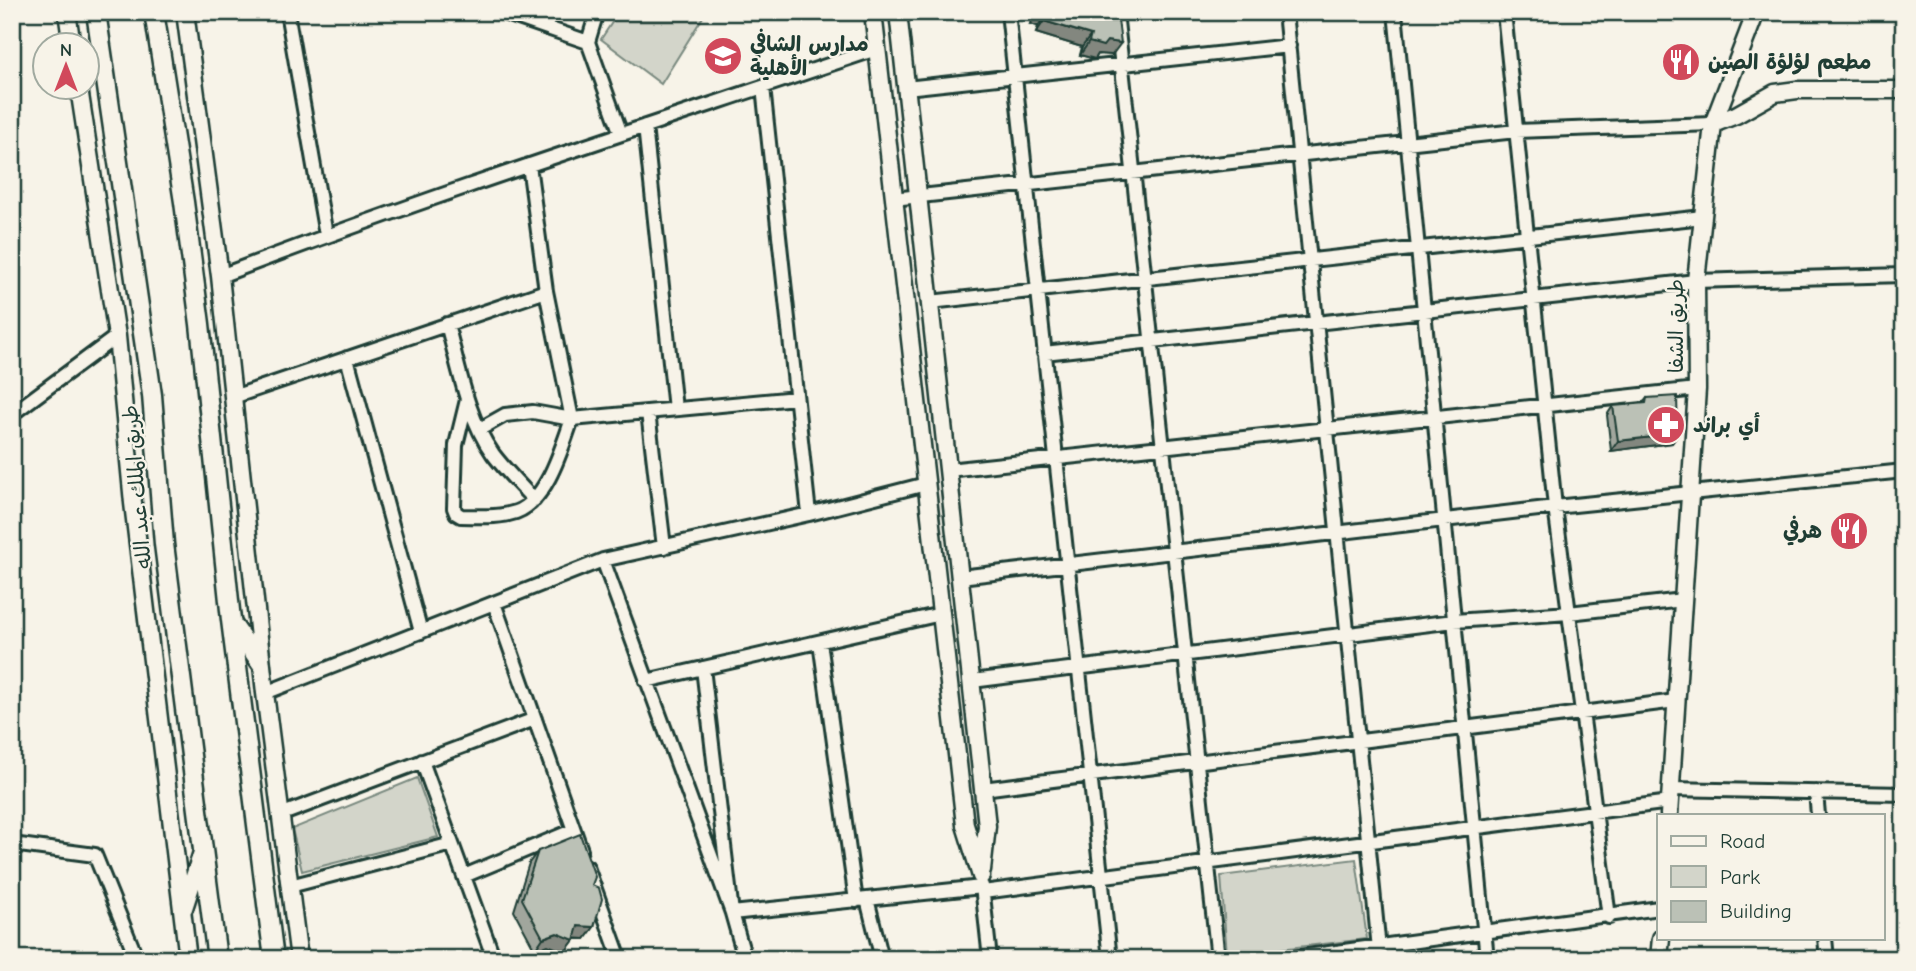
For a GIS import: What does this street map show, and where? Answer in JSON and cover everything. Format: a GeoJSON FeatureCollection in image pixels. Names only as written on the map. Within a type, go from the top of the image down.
{"type":"FeatureCollection","features":[{"type":"Feature","properties":{"kind":"main road","name":"طريق الملك عبد الله"},"geometry":{"type":"LineString","coordinates":[[96,12],[152,395],[164,544],[217,959]]}},
{"type":"Feature","properties":{"kind":"main road"},"geometry":{"type":"LineString","coordinates":[[154,12],[200,324],[230,620],[274,959]]}},
{"type":"Feature","properties":{"kind":"street"},"geometry":{"type":"LineString","coordinates":[[67,12],[70,32]]}},
{"type":"Feature","properties":{"kind":"street"},"geometry":{"type":"LineString","coordinates":[[185,12],[219,276],[265,693],[299,959]]}},
{"type":"Feature","properties":{"kind":"street"},"geometry":{"type":"LineString","coordinates":[[287,12],[326,235]]}},
{"type":"Feature","properties":{"kind":"street"},"geometry":{"type":"LineString","coordinates":[[501,12],[588,42]]}},
{"type":"Feature","properties":{"kind":"street"},"geometry":{"type":"LineString","coordinates":[[597,12],[588,42],[621,134]]}},
{"type":"Feature","properties":{"kind":"street"},"geometry":{"type":"LineString","coordinates":[[873,12],[965,825],[982,885],[990,959]]}},
{"type":"Feature","properties":{"kind":"street"},"geometry":{"type":"LineString","coordinates":[[898,12],[988,826],[982,885]]}},
{"type":"Feature","properties":{"kind":"street"},"geometry":{"type":"LineString","coordinates":[[1008,12],[1110,959]]}},
{"type":"Feature","properties":{"kind":"street"},"geometry":{"type":"LineString","coordinates":[[1116,12],[1218,959]]}},
{"type":"Feature","properties":{"kind":"street"},"geometry":{"type":"LineString","coordinates":[[1285,12],[1379,953]]}},
{"type":"Feature","properties":{"kind":"street"},"geometry":{"type":"LineString","coordinates":[[1395,12],[1487,959]]}},
{"type":"Feature","properties":{"kind":"street"},"geometry":{"type":"LineString","coordinates":[[1504,12],[1555,507],[1609,916]]}},
{"type":"Feature","properties":{"kind":"street","name":"طريق الشفا"},"geometry":{"type":"LineString","coordinates":[[1670,802],[1697,389],[1696,281],[1713,124],[1756,12]]}},
{"type":"Feature","properties":{"kind":"street"},"geometry":{"type":"LineString","coordinates":[[906,88],[1289,46]]}},
{"type":"Feature","properties":{"kind":"street"},"geometry":{"type":"LineString","coordinates":[[219,276],[326,235],[876,49]]}},
{"type":"Feature","properties":{"kind":"street"},"geometry":{"type":"LineString","coordinates":[[763,87],[809,514]]}},
{"type":"Feature","properties":{"kind":"street"},"geometry":{"type":"LineString","coordinates":[[893,199],[1516,131],[1713,124],[1776,93],[1797,90],[1904,90]]}},
{"type":"Feature","properties":{"kind":"street"},"geometry":{"type":"LineString","coordinates":[[81,102],[117,336],[133,503],[188,959]]}},
{"type":"Feature","properties":{"kind":"street"},"geometry":{"type":"LineString","coordinates":[[645,126],[675,409]]}},
{"type":"Feature","properties":{"kind":"street"},"geometry":{"type":"LineString","coordinates":[[467,400],[456,445],[456,513],[461,516],[497,516],[518,511],[534,500],[555,468],[572,419],[546,291],[529,165]]}},
{"type":"Feature","properties":{"kind":"street"},"geometry":{"type":"LineString","coordinates":[[930,302],[1703,217]]}},
{"type":"Feature","properties":{"kind":"street"},"geometry":{"type":"LineString","coordinates":[[1044,353],[1696,281],[1904,275]]}},
{"type":"Feature","properties":{"kind":"street"},"geometry":{"type":"LineString","coordinates":[[233,397],[546,291]]}},
{"type":"Feature","properties":{"kind":"street"},"geometry":{"type":"LineString","coordinates":[[447,324],[467,400],[480,429],[493,454],[534,500]]}},
{"type":"Feature","properties":{"kind":"street"},"geometry":{"type":"LineString","coordinates":[[12,414],[117,336]]}},
{"type":"Feature","properties":{"kind":"street"},"geometry":{"type":"LineString","coordinates":[[347,358],[421,632]]}},
{"type":"Feature","properties":{"kind":"street"},"geometry":{"type":"LineString","coordinates":[[948,470],[1697,389]]}},
{"type":"Feature","properties":{"kind":"street"},"geometry":{"type":"LineString","coordinates":[[480,429],[505,415],[533,412],[572,419],[796,398]]}},
{"type":"Feature","properties":{"kind":"street"},"geometry":{"type":"LineString","coordinates":[[648,412],[664,547]]}},
{"type":"Feature","properties":{"kind":"street"},"geometry":{"type":"LineString","coordinates":[[960,577],[1555,507],[1904,471]]}},
{"type":"Feature","properties":{"kind":"street"},"geometry":{"type":"LineString","coordinates":[[265,693],[603,560],[809,514],[926,484]]}},
{"type":"Feature","properties":{"kind":"street"},"geometry":{"type":"LineString","coordinates":[[603,560],[732,913],[745,959]]}},
{"type":"Feature","properties":{"kind":"street"},"geometry":{"type":"LineString","coordinates":[[972,681],[1454,621],[1569,613],[1683,600]]}},
{"type":"Feature","properties":{"kind":"street"},"geometry":{"type":"LineString","coordinates":[[494,603],[620,959]]}},
{"type":"Feature","properties":{"kind":"street"},"geometry":{"type":"LineString","coordinates":[[646,681],[940,614]]}},
{"type":"Feature","properties":{"kind":"street"},"geometry":{"type":"LineString","coordinates":[[230,620],[263,668]]}},
{"type":"Feature","properties":{"kind":"street"},"geometry":{"type":"LineString","coordinates":[[820,642],[861,900],[882,959]]}},
{"type":"Feature","properties":{"kind":"street"},"geometry":{"type":"LineString","coordinates":[[703,668],[732,913]]}},
{"type":"Feature","properties":{"kind":"street"},"geometry":{"type":"LineString","coordinates":[[984,789],[1676,701]]}},
{"type":"Feature","properties":{"kind":"street"},"geometry":{"type":"LineString","coordinates":[[280,815],[535,719]]}},
{"type":"Feature","properties":{"kind":"street"},"geometry":{"type":"LineString","coordinates":[[422,761],[494,959]]}},
{"type":"Feature","properties":{"kind":"street"},"geometry":{"type":"LineString","coordinates":[[732,913],[982,885],[1101,877],[1670,802],[1816,792],[1904,793]]}},
{"type":"Feature","properties":{"kind":"street"},"geometry":{"type":"LineString","coordinates":[[1816,792],[1818,814]]}},
{"type":"Feature","properties":{"kind":"street"},"geometry":{"type":"LineString","coordinates":[[464,876],[574,830]]}},
{"type":"Feature","properties":{"kind":"street"},"geometry":{"type":"LineString","coordinates":[[12,844],[95,855],[137,959]]}},
{"type":"Feature","properties":{"kind":"street"},"geometry":{"type":"LineString","coordinates":[[290,886],[453,844]]}},
{"type":"Feature","properties":{"kind":"street"},"geometry":{"type":"LineString","coordinates":[[183,913],[204,847]]}},
{"type":"Feature","properties":{"kind":"street"},"geometry":{"type":"LineString","coordinates":[[1285,959],[1379,953],[1485,933],[1657,908]]}},
{"type":"Feature","properties":{"kind":"street"},"geometry":{"type":"LineString","coordinates":[[1659,959],[1661,940]]}},
{"type":"Feature","properties":{"kind":"street"},"geometry":{"type":"LineString","coordinates":[[1825,940],[1827,959]]}},
{"type":"Feature","properties":{"kind":"green space"},"geometry":{"type":"Polygon","coordinates":[[[619,12],[706,12],[661,84],[601,39],[619,12]]]}},
{"type":"Feature","properties":{"kind":"green space"},"geometry":{"type":"Polygon","coordinates":[[[417,778],[438,837],[302,871],[292,829],[417,778]]]}},
{"type":"Feature","properties":{"kind":"green space"},"geometry":{"type":"Polygon","coordinates":[[[1356,859],[1367,939],[1227,955],[1221,876],[1356,859]]]}},
{"type":"Feature","properties":{"kind":"building"},"geometry":{"type":"Polygon","coordinates":[[[1042,12],[1117,12],[1121,43],[1107,41],[1103,46],[1089,42],[1091,35],[1044,21],[1047,13],[1042,12]]]}},
{"type":"Feature","properties":{"kind":"building"},"geometry":{"type":"Polygon","coordinates":[[[1677,396],[1678,434],[1618,441],[1613,406],[1646,403],[1647,398],[1677,396]]]}},
{"type":"Feature","properties":{"kind":"building"},"geometry":{"type":"Polygon","coordinates":[[[580,834],[595,877],[592,885],[599,888],[602,899],[594,927],[578,926],[574,940],[557,933],[543,938],[522,899],[538,851],[580,834]]]}},
{"type":"Feature","properties":{"kind":"place","name":"مدارس الشافي الأهلية"},"geometry":{"type":"Point","coordinates":[723,56]}},
{"type":"Feature","properties":{"kind":"place","name":"مطعم لؤلؤة الصين"},"geometry":{"type":"Point","coordinates":[1681,62]}},
{"type":"Feature","properties":{"kind":"place","name":"أي براند"},"geometry":{"type":"Point","coordinates":[1666,425]}},
{"type":"Feature","properties":{"kind":"place","name":"هرفي"},"geometry":{"type":"Point","coordinates":[1849,531]}}]}
